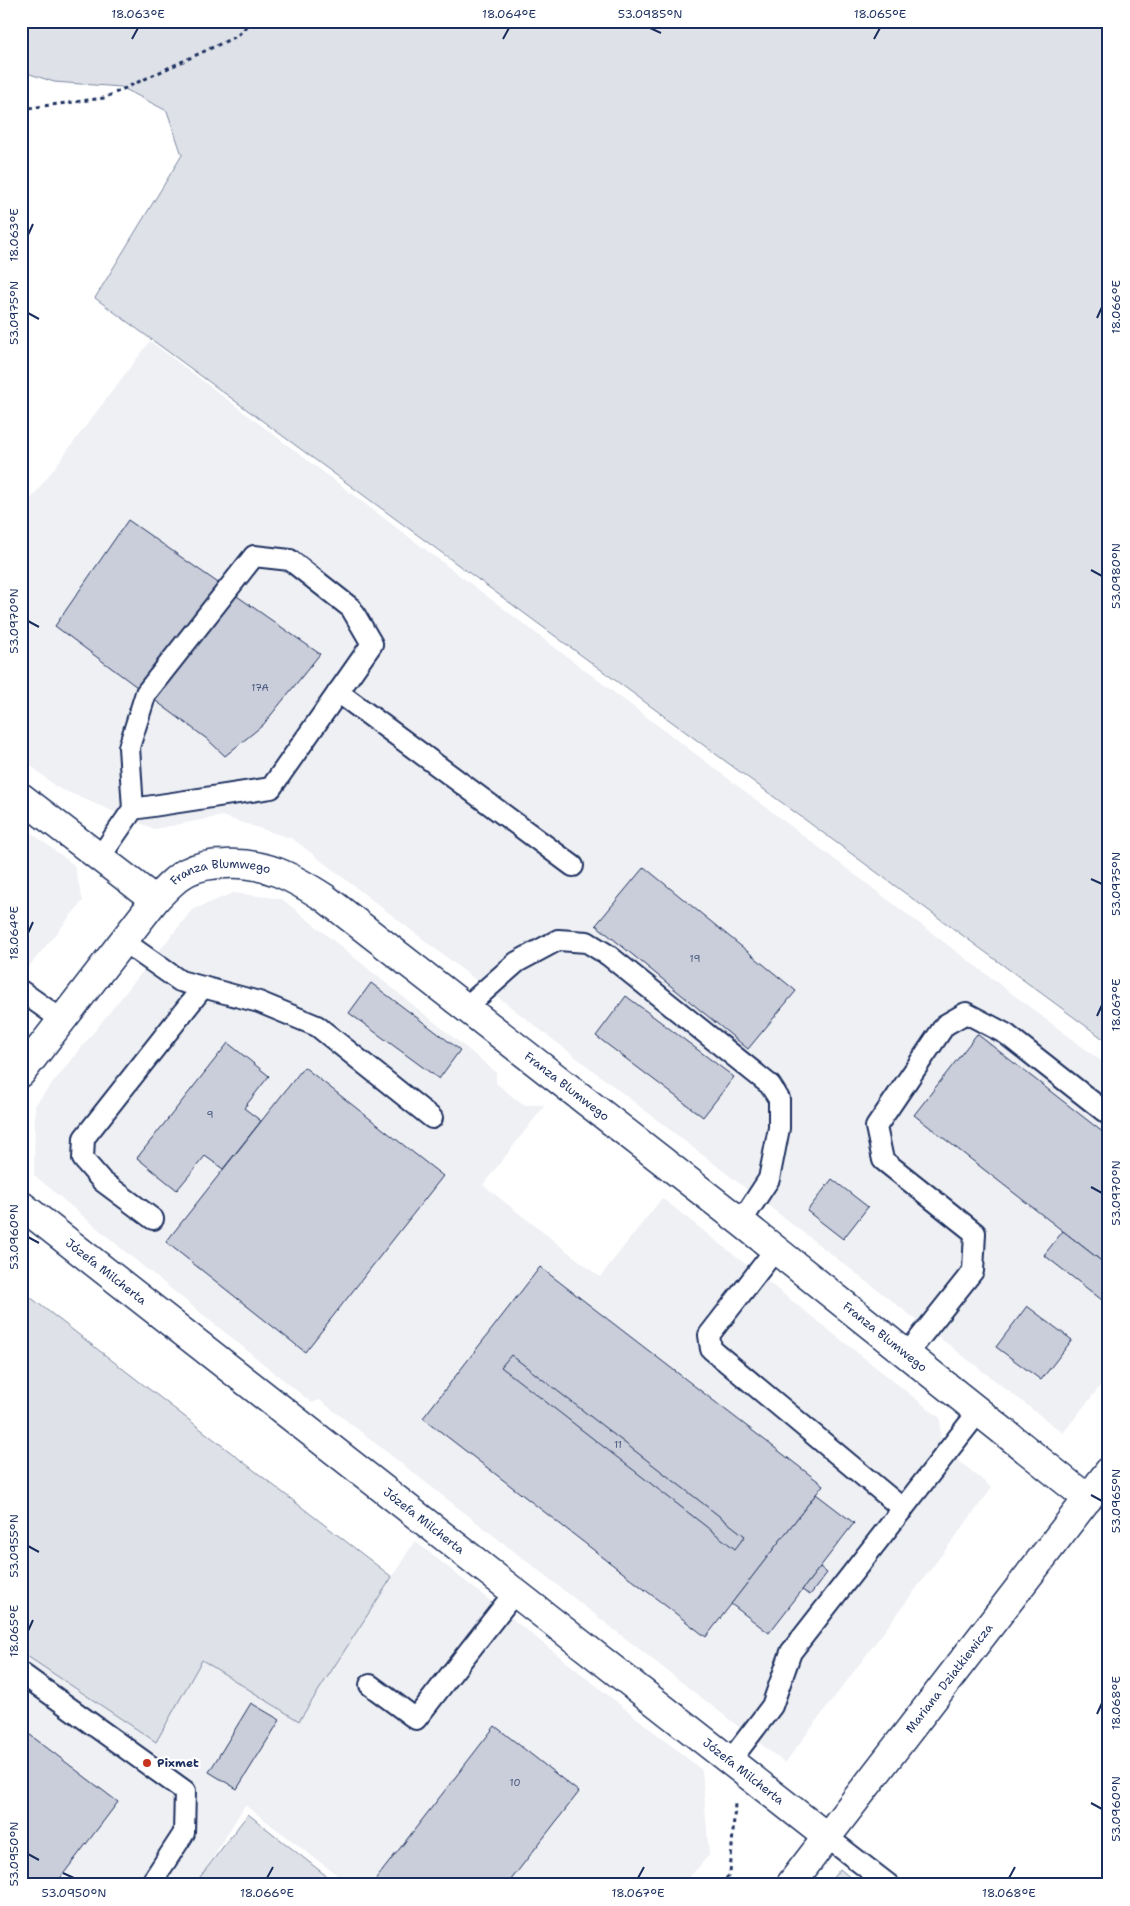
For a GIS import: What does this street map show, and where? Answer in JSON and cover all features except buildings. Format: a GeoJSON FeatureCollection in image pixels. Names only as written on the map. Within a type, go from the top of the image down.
{"type":"FeatureCollection","features":[{"type":"Feature","properties":{"kind":"street","name":"Franza Blumwego"},"geometry":{"type":"LineString","coordinates":[[21,796],[155,900],[170,885],[188,872],[212,864],[255,864],[275,870],[325,898],[740,1222],[1088,1499]]}},
{"type":"Feature","properties":{"kind":"street"},"geometry":{"type":"LineString","coordinates":[[21,1073],[155,900]]}},
{"type":"Feature","properties":{"kind":"street","name":"Józefa Milcherta"},"geometry":{"type":"LineString","coordinates":[[21,1205],[827,1837]]}},
{"type":"Feature","properties":{"kind":"street","name":"Mariana Dziatkiewicza"},"geometry":{"type":"LineString","coordinates":[[790,1885],[1109,1471]]}},
{"type":"Feature","properties":{"kind":"lane"},"geometry":{"type":"LineString","coordinates":[[100,857],[133,809],[129,747],[146,693],[254,556],[290,560],[351,608],[372,644],[271,788],[133,809]]}},
{"type":"Feature","properties":{"kind":"lane"},"geometry":{"type":"LineString","coordinates":[[338,692],[574,866]]}},
{"type":"Feature","properties":{"kind":"lane"},"geometry":{"type":"LineString","coordinates":[[465,1008],[517,962],[558,940],[587,942],[608,955],[770,1085],[779,1099],[779,1128],[769,1179],[740,1222]]}},
{"type":"Feature","properties":{"kind":"lane"},"geometry":{"type":"LineString","coordinates":[[124,941],[180,981],[259,1002],[318,1026],[432,1118]]}},
{"type":"Feature","properties":{"kind":"lane"},"geometry":{"type":"LineString","coordinates":[[153,1219],[102,1181],[83,1159],[84,1138],[203,987]]}},
{"type":"Feature","properties":{"kind":"lane"},"geometry":{"type":"LineString","coordinates":[[21,991],[62,1020]]}},
{"type":"Feature","properties":{"kind":"lane"},"geometry":{"type":"LineString","coordinates":[[907,1354],[972,1272],[975,1232],[882,1160],[876,1127],[945,1025],[966,1013],[1006,1034],[1109,1115]]}},
{"type":"Feature","properties":{"kind":"lane"},"geometry":{"type":"LineString","coordinates":[[775,1250],[709,1335],[711,1349],[903,1509]]}},
{"type":"Feature","properties":{"kind":"lane"},"geometry":{"type":"LineString","coordinates":[[730,1761],[772,1706],[792,1652],[979,1411]]}},
{"type":"Feature","properties":{"kind":"lane"},"geometry":{"type":"LineString","coordinates":[[370,1685],[416,1719],[515,1592]]}},
{"type":"Feature","properties":{"kind":"lane"},"geometry":{"type":"LineString","coordinates":[[21,1674],[185,1791],[184,1833],[150,1885]]}},
{"type":"Feature","properties":{"kind":"lane"},"geometry":{"type":"LineString","coordinates":[[827,1837],[889,1885]]}},
{"type":"Feature","properties":{"kind":"path"},"geometry":{"type":"LineString","coordinates":[[21,109],[104,98],[237,36],[252,21]]}},
{"type":"Feature","properties":{"kind":"path"},"geometry":{"type":"LineString","coordinates":[[721,1885],[730,1874],[734,1805],[754,1780]]}},
{"type":"Feature","properties":{"kind":"shaded area"},"geometry":{"type":"Polygon","coordinates":[[[21,21],[1109,21],[1109,1043],[95,298],[182,155],[167,111],[121,87],[54,82],[21,71],[21,21]]]}},
{"type":"Feature","properties":{"kind":"shaded area"},"geometry":{"type":"Polygon","coordinates":[[[150,341],[1109,1067],[1109,1375],[1063,1433],[293,839],[222,816],[154,829],[56,787],[21,757],[21,512],[150,341]]]}},
{"type":"Feature","properties":{"kind":"shaded area"},"geometry":{"type":"Polygon","coordinates":[[[21,825],[74,865],[83,901],[21,976],[21,825]]]}},
{"type":"Feature","properties":{"kind":"shaded area"},"geometry":{"type":"Polygon","coordinates":[[[233,893],[282,899],[496,1072],[496,1083],[523,1105],[545,1105],[483,1185],[600,1277],[662,1198],[940,1418],[941,1446],[992,1488],[785,1763],[320,1400],[312,1403],[34,1175],[35,1105],[192,910],[233,893]]]}},
{"type":"Feature","properties":{"kind":"shaded area"},"geometry":{"type":"Polygon","coordinates":[[[21,1290],[392,1577],[299,1721],[202,1660],[156,1742],[21,1652],[21,1290]]]}},
{"type":"Feature","properties":{"kind":"shaded area"},"geometry":{"type":"Polygon","coordinates":[[[415,1541],[702,1770],[709,1855],[683,1885],[581,1885],[578,1882],[576,1885],[350,1885],[245,1805],[196,1885],[21,1885],[21,1568],[202,1660],[299,1721],[415,1541]]]}},
{"type":"Feature","properties":{"kind":"shaded area"},"geometry":{"type":"Polygon","coordinates":[[[248,1814],[338,1885],[194,1885],[248,1814]]]}},
{"type":"Feature","properties":{"kind":"shaded area"},"geometry":{"type":"Polygon","coordinates":[[[840,1869],[859,1885],[827,1885],[840,1869]]]}},
{"type":"Feature","properties":{"kind":"place","name":"Pixmet"},"geometry":{"type":"Point","coordinates":[147,1763]}}]}
